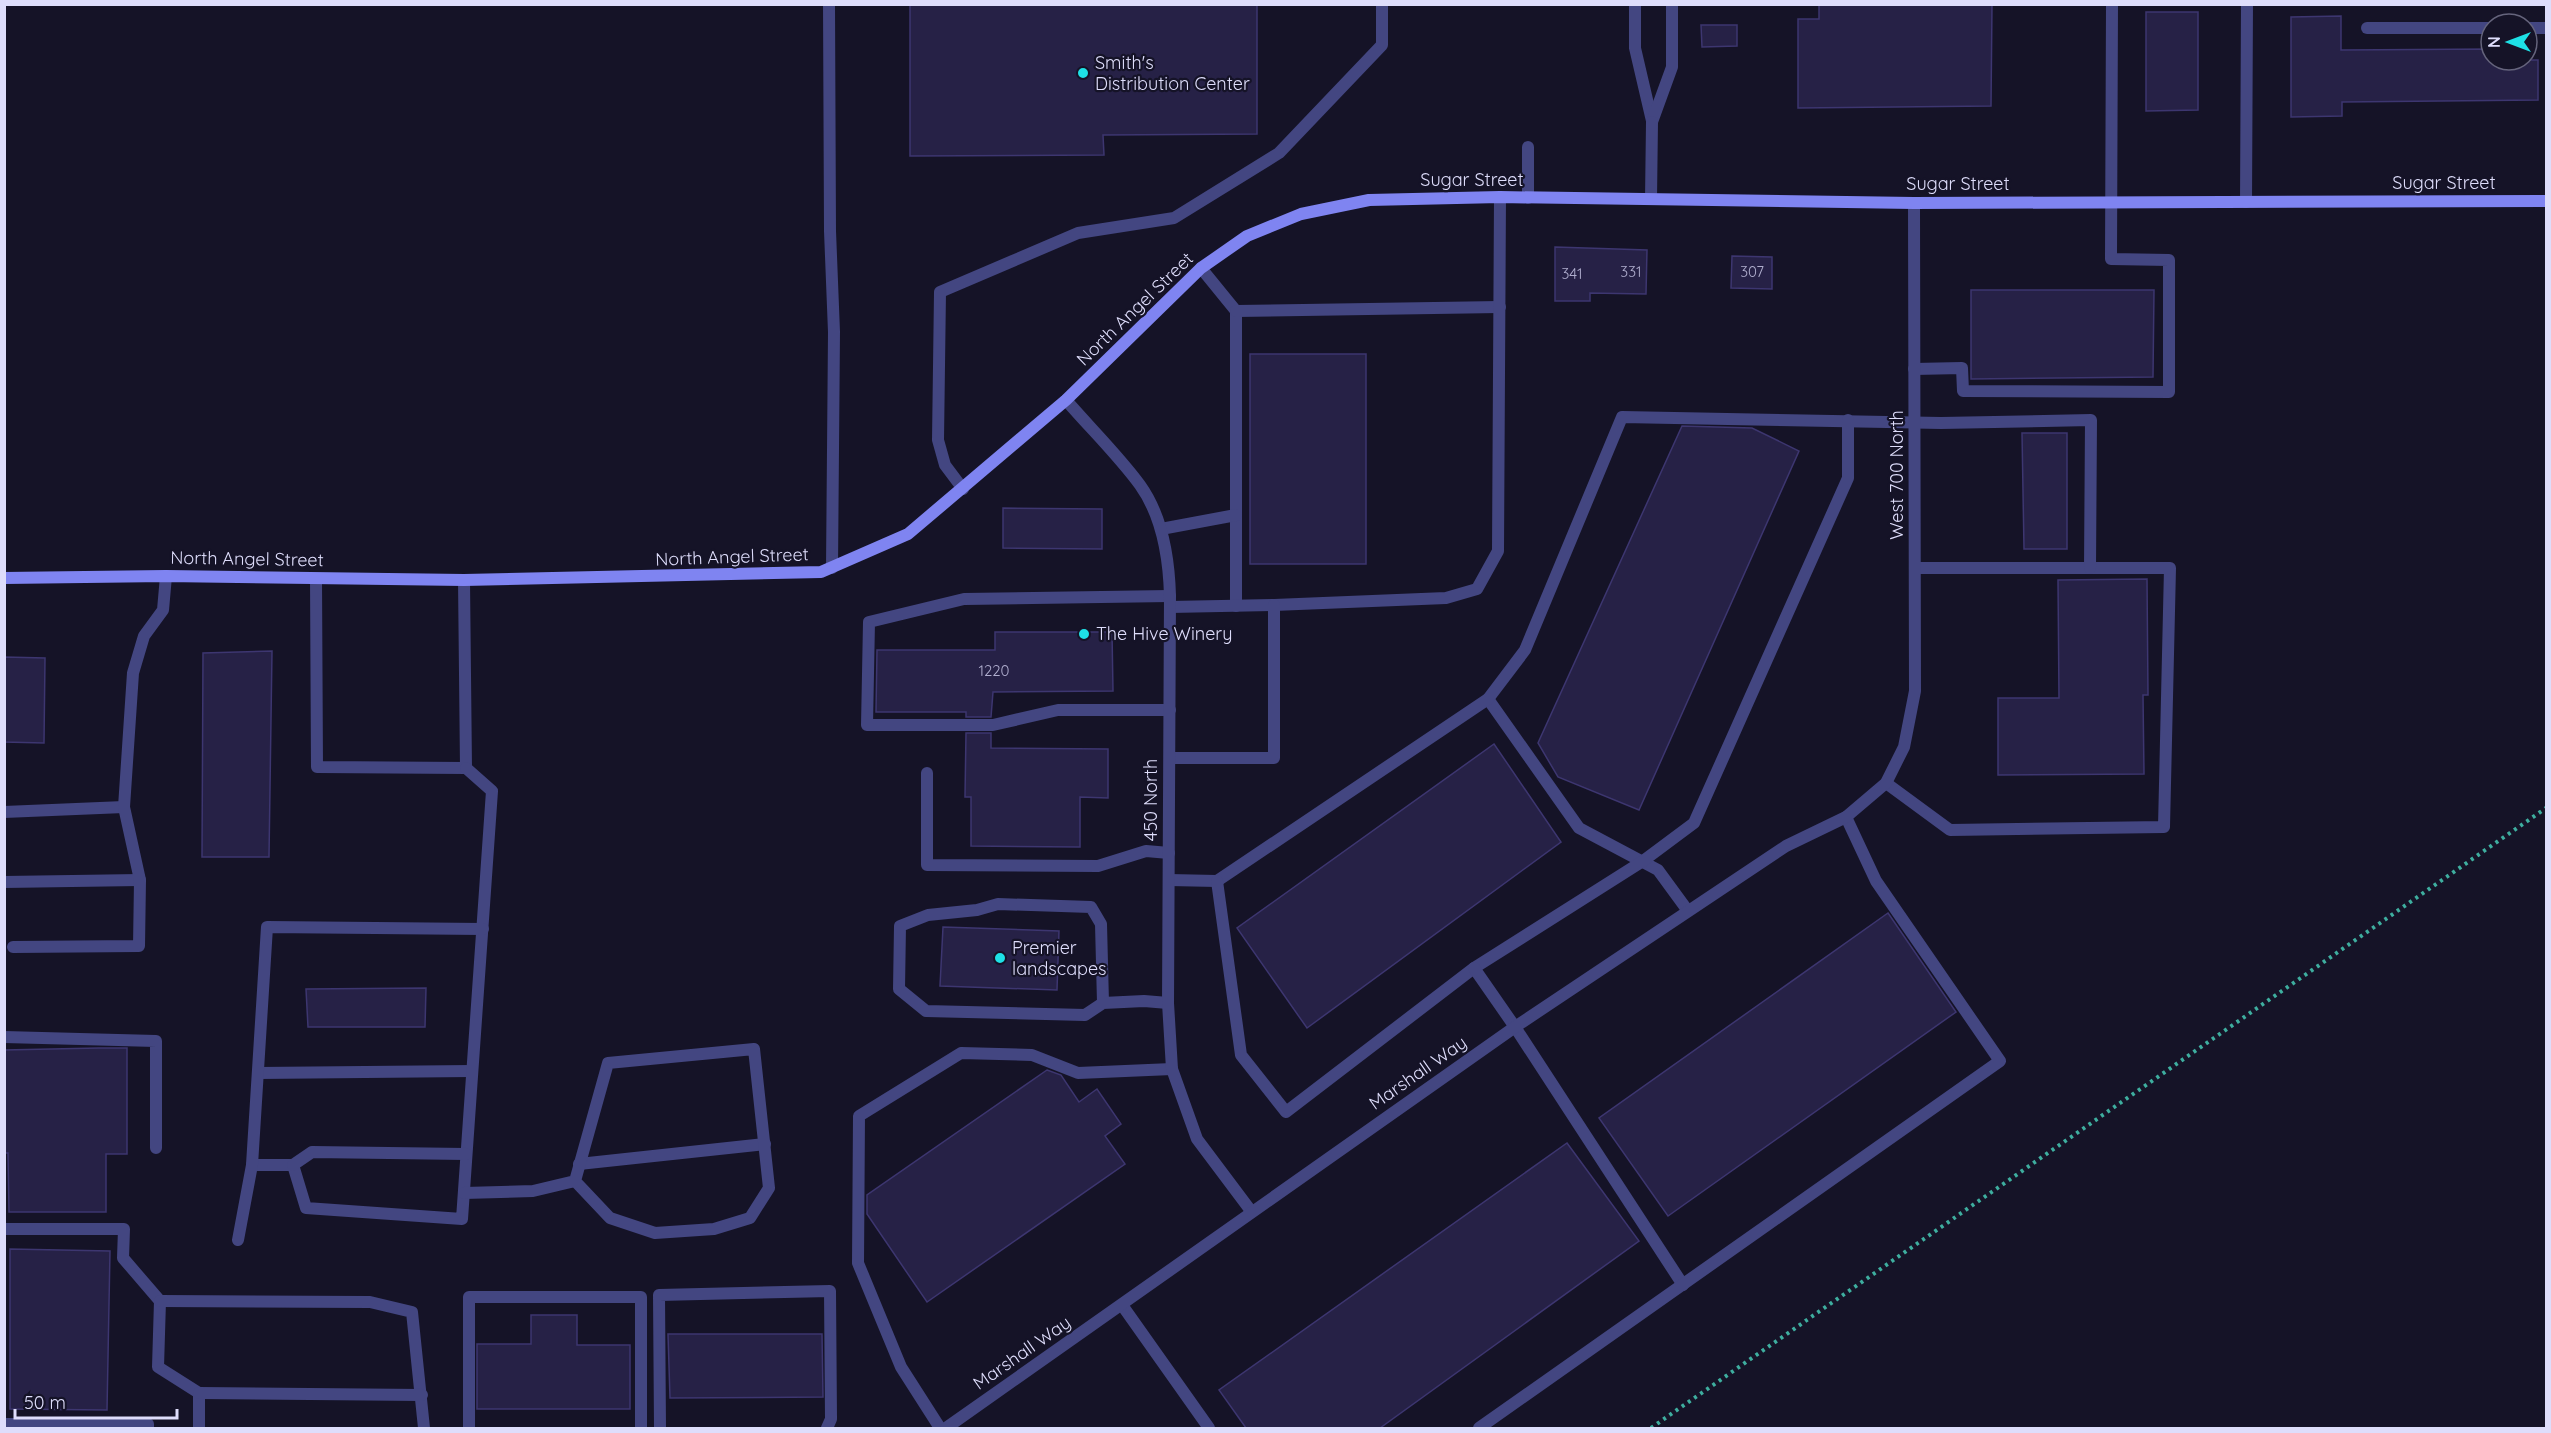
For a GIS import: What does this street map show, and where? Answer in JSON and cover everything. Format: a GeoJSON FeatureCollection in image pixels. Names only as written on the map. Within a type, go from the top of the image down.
{"type":"FeatureCollection","features":[{"type":"Feature","properties":{"kind":"street"},"geometry":{"type":"LineString","coordinates":[[829,4],[830,231],[834,332],[832,568]]}},
{"type":"Feature","properties":{"kind":"street"},"geometry":{"type":"LineString","coordinates":[[963,489],[945,465],[938,440],[940,292],[1078,233],[1173,218],[1279,153],[1382,45],[1382,4]]}},
{"type":"Feature","properties":{"kind":"street"},"geometry":{"type":"LineString","coordinates":[[1635,4],[1635,48],[1653,122],[1651,199]]}},
{"type":"Feature","properties":{"kind":"street"},"geometry":{"type":"LineString","coordinates":[[1653,122],[1672,67],[1672,4]]}},
{"type":"Feature","properties":{"kind":"street"},"geometry":{"type":"LineString","coordinates":[[1914,369],[1962,368],[1963,391],[2169,392],[2169,260],[2111,260],[2112,4]]}},
{"type":"Feature","properties":{"kind":"street"},"geometry":{"type":"LineString","coordinates":[[2246,202],[2247,4]]}},
{"type":"Feature","properties":{"kind":"street"},"geometry":{"type":"LineString","coordinates":[[2367,28],[2479,28]]}},
{"type":"Feature","properties":{"kind":"street"},"geometry":{"type":"LineString","coordinates":[[1528,147],[1528,198]]}},
{"type":"Feature","properties":{"kind":"street"},"geometry":{"type":"LineString","coordinates":[[1170,710],[1058,710],[993,725],[867,725],[869,622],[964,599],[1170,601],[1236,606],[1446,598],[1477,589],[1498,551],[1500,197]]}},
{"type":"Feature","properties":{"kind":"street","name":"Sugar Street"},"geometry":{"type":"LineString","coordinates":[[1369,200],[1500,197],[1914,202],[2547,201]]}},
{"type":"Feature","properties":{"kind":"street","name":"North Angel Street"},"geometry":{"type":"LineString","coordinates":[[4,578],[166,576],[464,580],[821,572],[908,534],[1066,400],[1201,268],[1247,236],[1301,214],[1369,200]]}},
{"type":"Feature","properties":{"kind":"street","name":"West 700 North"},"geometry":{"type":"LineString","coordinates":[[1904,747],[1915,691],[1914,202]]}},
{"type":"Feature","properties":{"kind":"street"},"geometry":{"type":"LineString","coordinates":[[1201,268],[1236,311],[1236,606]]}},
{"type":"Feature","properties":{"kind":"street"},"geometry":{"type":"LineString","coordinates":[[1236,311],[1500,307]]}},
{"type":"Feature","properties":{"kind":"street","name":"450 North"},"geometry":{"type":"LineString","coordinates":[[1066,400],[1141,486],[1161,529],[1169,564],[1168,1003],[1172,1069],[1197,1139],[1251,1211]]}},
{"type":"Feature","properties":{"kind":"street"},"geometry":{"type":"LineString","coordinates":[[1169,880],[1217,881],[1488,699],[1526,650],[1622,417],[1914,422],[2091,420],[2090,568]]}},
{"type":"Feature","properties":{"kind":"street"},"geometry":{"type":"LineString","coordinates":[[1217,881],[1241,1055],[1286,1112],[1474,968],[1643,861],[1694,823],[1848,478],[1848,420]]}},
{"type":"Feature","properties":{"kind":"street"},"geometry":{"type":"LineString","coordinates":[[1161,529],[1236,515]]}},
{"type":"Feature","properties":{"kind":"street"},"geometry":{"type":"LineString","coordinates":[[1886,783],[1950,830],[2164,827],[2170,568],[1915,568]]}},
{"type":"Feature","properties":{"kind":"street"},"geometry":{"type":"LineString","coordinates":[[13,947],[139,946],[140,880],[124,807],[133,673],[144,636],[163,610],[166,576]]}},
{"type":"Feature","properties":{"kind":"street"},"geometry":{"type":"LineString","coordinates":[[293,1165],[306,1208],[462,1220],[492,790],[466,768],[317,767],[316,579]]}},
{"type":"Feature","properties":{"kind":"street"},"geometry":{"type":"LineString","coordinates":[[464,580],[466,768]]}},
{"type":"Feature","properties":{"kind":"street"},"geometry":{"type":"LineString","coordinates":[[1170,758],[1274,758],[1274,605]]}},
{"type":"Feature","properties":{"kind":"street"},"geometry":{"type":"LineString","coordinates":[[1488,699],[1579,828],[1658,870],[1688,911]]}},
{"type":"Feature","properties":{"kind":"street","name":"Marshall Way"},"geometry":{"type":"LineString","coordinates":[[946,1428],[1515,1027],[1786,846],[1846,818],[1886,783],[1904,747]]}},
{"type":"Feature","properties":{"kind":"street"},"geometry":{"type":"LineString","coordinates":[[927,773],[927,865],[1098,866],[1146,851],[1169,853]]}},
{"type":"Feature","properties":{"kind":"street"},"geometry":{"type":"LineString","coordinates":[[4,812],[124,807]]}},
{"type":"Feature","properties":{"kind":"street"},"geometry":{"type":"LineString","coordinates":[[1479,1428],[2000,1061],[1876,881],[1846,818]]}},
{"type":"Feature","properties":{"kind":"street"},"geometry":{"type":"LineString","coordinates":[[4,882],[140,880]]}},
{"type":"Feature","properties":{"kind":"street"},"geometry":{"type":"LineString","coordinates":[[1103,1003],[1101,924],[1091,907],[998,904],[977,910],[928,915],[900,926],[899,989],[926,1011],[1085,1016],[1103,1003],[1144,1001],[1168,1003]]}},
{"type":"Feature","properties":{"kind":"street"},"geometry":{"type":"LineString","coordinates":[[237,1240],[252,1165],[267,927],[483,929]]}},
{"type":"Feature","properties":{"kind":"street"},"geometry":{"type":"LineString","coordinates":[[1474,968],[1683,1285]]}},
{"type":"Feature","properties":{"kind":"street"},"geometry":{"type":"LineString","coordinates":[[4,1037],[156,1041],[156,1148]]}},
{"type":"Feature","properties":{"kind":"street"},"geometry":{"type":"LineString","coordinates":[[754,1049],[769,1188],[750,1218],[714,1229],[655,1233],[610,1218],[575,1181],[608,1063],[754,1049]]}},
{"type":"Feature","properties":{"kind":"street"},"geometry":{"type":"LineString","coordinates":[[940,1428],[901,1366],[858,1263],[859,1116],[961,1053],[1032,1055],[1078,1073],[1172,1069]]}},
{"type":"Feature","properties":{"kind":"street"},"geometry":{"type":"LineString","coordinates":[[258,1073],[472,1071]]}},
{"type":"Feature","properties":{"kind":"street"},"geometry":{"type":"LineString","coordinates":[[579,1164],[765,1144]]}},
{"type":"Feature","properties":{"kind":"street"},"geometry":{"type":"LineString","coordinates":[[252,1165],[293,1165],[312,1152],[466,1154]]}},
{"type":"Feature","properties":{"kind":"street"},"geometry":{"type":"LineString","coordinates":[[464,1193],[533,1191],[575,1181]]}},
{"type":"Feature","properties":{"kind":"street"},"geometry":{"type":"LineString","coordinates":[[4,1229],[124,1229],[123,1258],[160,1301],[158,1366],[199,1393],[422,1395]]}},
{"type":"Feature","properties":{"kind":"street"},"geometry":{"type":"LineString","coordinates":[[660,1428],[659,1295],[830,1291],[831,1419],[827,1428]]}},
{"type":"Feature","properties":{"kind":"street"},"geometry":{"type":"LineString","coordinates":[[469,1428],[469,1297],[640,1297],[641,1428]]}},
{"type":"Feature","properties":{"kind":"street"},"geometry":{"type":"LineString","coordinates":[[160,1301],[370,1302],[412,1312],[424,1428]]}},
{"type":"Feature","properties":{"kind":"street"},"geometry":{"type":"LineString","coordinates":[[1122,1305],[1209,1428]]}},
{"type":"Feature","properties":{"kind":"street"},"geometry":{"type":"LineString","coordinates":[[199,1393],[199,1428]]}},
{"type":"Feature","properties":{"kind":"street"},"geometry":{"type":"LineString","coordinates":[[4,1424],[148,1424],[148,1428]]}},
{"type":"Feature","properties":{"kind":"path"},"geometry":{"type":"LineString","coordinates":[[1651,1428],[2547,808]]}},
{"type":"Feature","properties":{"kind":"building","name":"Smith's Distribution Center"},"geometry":{"type":"Polygon","coordinates":[[[910,4],[1257,4],[1257,134],[1103,135],[1104,155],[910,156],[910,4]]]}},
{"type":"Feature","properties":{"kind":"building"},"geometry":{"type":"Polygon","coordinates":[[[1819,4],[1992,4],[1991,106],[1798,108],[1798,19],[1819,19],[1819,4]]]}},
{"type":"Feature","properties":{"kind":"building"},"geometry":{"type":"Polygon","coordinates":[[[2146,12],[2198,12],[2198,110],[2146,111],[2146,12]]]}},
{"type":"Feature","properties":{"kind":"building"},"geometry":{"type":"Polygon","coordinates":[[[2341,16],[2341,50],[2479,49],[2479,72],[2538,72],[2538,100],[2342,102],[2342,116],[2291,117],[2291,17],[2341,16]]]}},
{"type":"Feature","properties":{"kind":"building"},"geometry":{"type":"Polygon","coordinates":[[[1701,25],[1737,25],[1737,46],[1702,47],[1701,25]]]}},
{"type":"Feature","properties":{"kind":"building"},"geometry":{"type":"Polygon","coordinates":[[[1555,247],[1647,250],[1646,294],[1590,293],[1590,301],[1555,301],[1555,247]]]}},
{"type":"Feature","properties":{"kind":"building"},"geometry":{"type":"Polygon","coordinates":[[[1732,256],[1772,257],[1772,289],[1731,288],[1732,256]]]}},
{"type":"Feature","properties":{"kind":"building"},"geometry":{"type":"Polygon","coordinates":[[[1971,290],[2154,290],[2153,377],[1971,379],[1971,290]]]}},
{"type":"Feature","properties":{"kind":"building"},"geometry":{"type":"Polygon","coordinates":[[[1250,354],[1366,354],[1366,564],[1250,564],[1250,354]]]}},
{"type":"Feature","properties":{"kind":"building"},"geometry":{"type":"Polygon","coordinates":[[[1682,426],[1752,428],[1799,451],[1639,810],[1558,777],[1538,743],[1682,426]]]}},
{"type":"Feature","properties":{"kind":"building"},"geometry":{"type":"Polygon","coordinates":[[[2022,433],[2067,433],[2067,549],[2024,549],[2022,433]]]}},
{"type":"Feature","properties":{"kind":"building"},"geometry":{"type":"Polygon","coordinates":[[[1003,508],[1102,509],[1102,549],[1003,548],[1003,508]]]}},
{"type":"Feature","properties":{"kind":"building"},"geometry":{"type":"Polygon","coordinates":[[[2147,579],[2148,695],[2143,695],[2144,774],[1998,775],[1998,698],[2059,698],[2058,580],[2147,579]]]}},
{"type":"Feature","properties":{"kind":"building"},"geometry":{"type":"Polygon","coordinates":[[[995,632],[1112,632],[1113,691],[993,692],[991,717],[966,717],[966,712],[876,712],[877,650],[995,650],[995,632]]]}},
{"type":"Feature","properties":{"kind":"building"},"geometry":{"type":"Polygon","coordinates":[[[272,651],[269,857],[202,857],[203,653],[272,651]]]}},
{"type":"Feature","properties":{"kind":"building"},"geometry":{"type":"Polygon","coordinates":[[[4,657],[45,658],[44,743],[4,742],[4,657]]]}},
{"type":"Feature","properties":{"kind":"building"},"geometry":{"type":"Polygon","coordinates":[[[966,733],[991,733],[991,748],[1108,749],[1108,798],[1080,797],[1080,847],[971,846],[971,797],[965,797],[966,733]]]}},
{"type":"Feature","properties":{"kind":"building"},"geometry":{"type":"Polygon","coordinates":[[[1494,744],[1561,842],[1307,1028],[1237,928],[1494,744]]]}},
{"type":"Feature","properties":{"kind":"building"},"geometry":{"type":"Polygon","coordinates":[[[1888,913],[1956,1012],[1668,1216],[1599,1118],[1888,913]]]}},
{"type":"Feature","properties":{"kind":"building","name":"Premier landscapes"},"geometry":{"type":"Polygon","coordinates":[[[943,927],[1059,931],[1057,990],[940,986],[943,927]]]}},
{"type":"Feature","properties":{"kind":"building"},"geometry":{"type":"Polygon","coordinates":[[[426,988],[425,1027],[308,1027],[306,989],[426,988]]]}},
{"type":"Feature","properties":{"kind":"building"},"geometry":{"type":"Polygon","coordinates":[[[127,1048],[127,1154],[106,1154],[106,1212],[9,1212],[8,1153],[4,1153],[4,1050],[127,1048]]]}},
{"type":"Feature","properties":{"kind":"building"},"geometry":{"type":"Polygon","coordinates":[[[1047,1070],[1061,1075],[1079,1102],[1097,1089],[1121,1124],[1105,1136],[1125,1164],[927,1302],[867,1214],[867,1195],[1047,1070]]]}},
{"type":"Feature","properties":{"kind":"building"},"geometry":{"type":"Polygon","coordinates":[[[1567,1143],[1639,1241],[1380,1428],[1246,1428],[1219,1390],[1567,1143]]]}},
{"type":"Feature","properties":{"kind":"building"},"geometry":{"type":"Polygon","coordinates":[[[10,1249],[110,1251],[107,1410],[10,1409],[10,1249]]]}},
{"type":"Feature","properties":{"kind":"building"},"geometry":{"type":"Polygon","coordinates":[[[531,1315],[577,1315],[577,1345],[630,1345],[630,1409],[477,1409],[477,1344],[531,1344],[531,1315]]]}},
{"type":"Feature","properties":{"kind":"building"},"geometry":{"type":"Polygon","coordinates":[[[668,1334],[822,1334],[823,1397],[670,1398],[668,1334]]]}},
{"type":"Feature","properties":{"kind":"place","name":"Smith's Distribution Center"},"geometry":{"type":"Point","coordinates":[1083,73]}},
{"type":"Feature","properties":{"kind":"place","name":"The Hive Winery"},"geometry":{"type":"Point","coordinates":[1084,634]}},
{"type":"Feature","properties":{"kind":"place","name":"Premier landscapes"},"geometry":{"type":"Point","coordinates":[1000,958]}}]}
